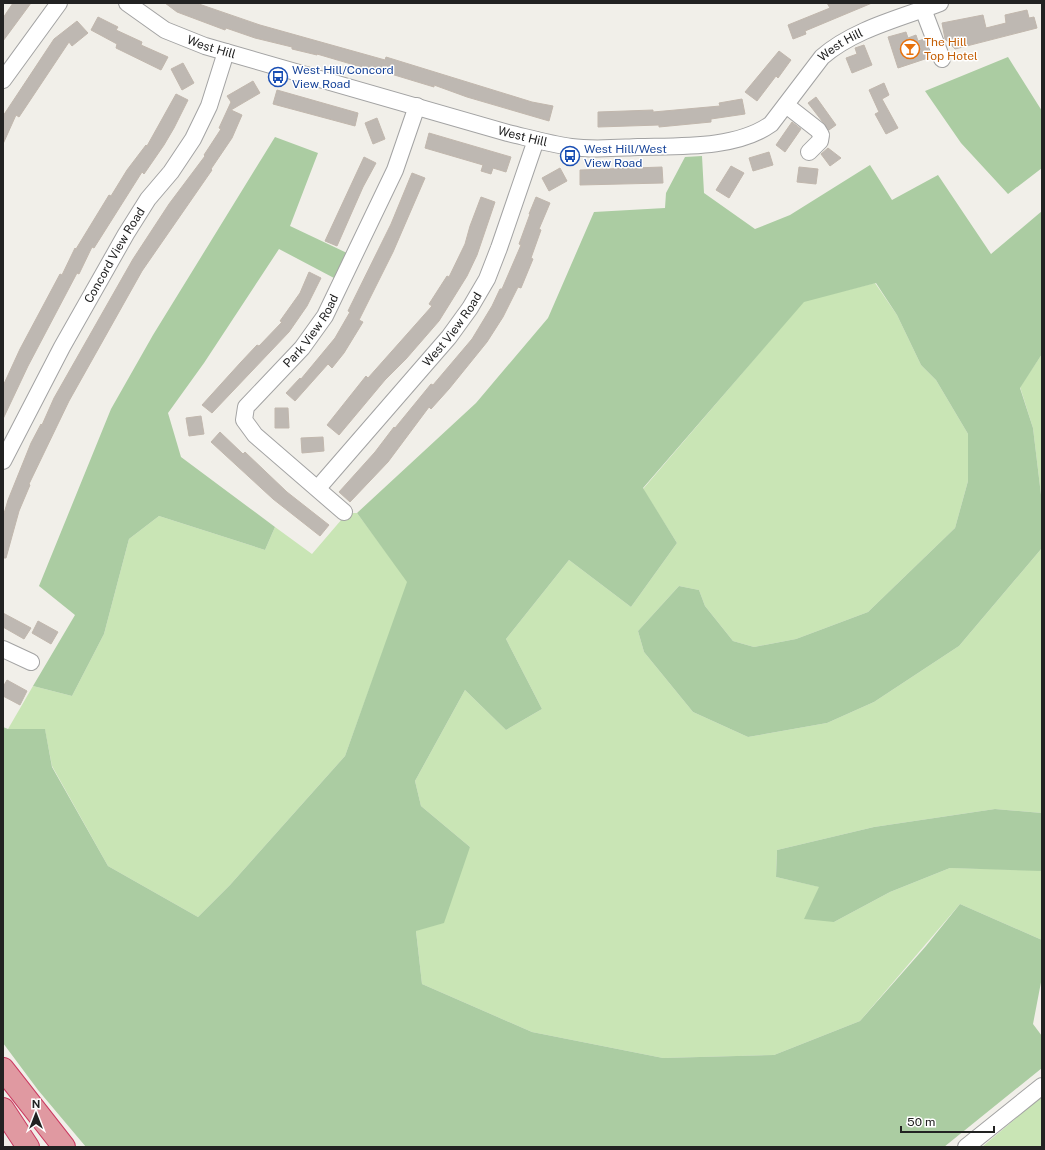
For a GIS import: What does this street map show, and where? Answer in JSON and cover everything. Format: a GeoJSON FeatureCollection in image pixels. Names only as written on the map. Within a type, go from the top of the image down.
{"type":"FeatureCollection","features":[{"type":"Feature","properties":{"kind":"highway"},"geometry":{"type":"LineString","coordinates":[[3,1070],[64,1147]]}},
{"type":"Feature","properties":{"kind":"highway"},"geometry":{"type":"LineString","coordinates":[[3,1109],[28,1147]]}},
{"type":"Feature","properties":{"kind":"street"},"geometry":{"type":"LineString","coordinates":[[3,80],[59,3]]}},
{"type":"Feature","properties":{"kind":"street","name":"West Hill"},"geometry":{"type":"LineString","coordinates":[[127,3],[165,30],[185,39],[226,52],[536,140],[589,148],[709,144],[745,136],[764,129],[771,124],[822,57],[830,50],[861,33],[940,3]]}},
{"type":"Feature","properties":{"kind":"street"},"geometry":{"type":"LineString","coordinates":[[922,10],[942,59]]}},
{"type":"Feature","properties":{"kind":"street","name":"Concord View Road"},"geometry":{"type":"LineString","coordinates":[[3,461],[62,347],[126,234],[148,199],[171,172],[193,139],[209,106],[226,52]]}},
{"type":"Feature","properties":{"kind":"street"},"geometry":{"type":"LineString","coordinates":[[786,105],[818,130],[821,135],[820,141],[809,152]]}},
{"type":"Feature","properties":{"kind":"street","name":"Park View Road"},"geometry":{"type":"LineString","coordinates":[[344,512],[255,435],[244,420],[244,413],[252,400],[302,348],[325,316],[395,170],[417,106]]}},
{"type":"Feature","properties":{"kind":"street","name":"West View Road"},"geometry":{"type":"LineString","coordinates":[[318,488],[449,337],[470,308],[487,279],[536,140]]}},
{"type":"Feature","properties":{"kind":"street"},"geometry":{"type":"LineString","coordinates":[[3,649],[31,662]]}},
{"type":"Feature","properties":{"kind":"street"},"geometry":{"type":"LineString","coordinates":[[966,1147],[1042,1086]]}},
{"type":"Feature","properties":{"kind":"green space"},"geometry":{"type":"Polygon","coordinates":[[[1008,57],[1042,111],[1042,168],[1008,194],[961,143],[925,91],[1008,57]]]}},
{"type":"Feature","properties":{"kind":"green space"},"geometry":{"type":"Polygon","coordinates":[[[275,137],[318,153],[290,226],[347,253],[334,278],[279,249],[204,363],[168,413],[181,457],[275,527],[265,550],[159,516],[129,539],[104,634],[72,696],[33,686],[75,615],[39,586],[111,409],[153,335],[275,137]]]}},
{"type":"Feature","properties":{"kind":"green space"},"geometry":{"type":"Polygon","coordinates":[[[702,156],[704,193],[755,229],[790,215],[870,165],[892,200],[938,175],[991,254],[1042,211],[1042,354],[1020,388],[1033,428],[1042,503],[1042,548],[959,646],[874,702],[827,723],[748,737],[693,712],[644,652],[638,631],[679,586],[699,590],[705,606],[733,641],[754,647],[796,639],[868,612],[955,528],[968,481],[968,434],[936,380],[921,365],[897,315],[876,283],[804,302],[643,488],[677,543],[631,607],[569,560],[506,639],[542,709],[506,730],[465,690],[415,781],[421,806],[470,847],[444,923],[416,931],[422,984],[532,1032],[663,1058],[774,1055],[860,1021],[926,946],[960,904],[1042,940],[1042,977],[1033,1024],[1042,1036],[1042,1068],[944,1147],[86,1147],[38,1090],[3,1043],[3,727],[8,729],[45,729],[52,767],[108,866],[198,917],[230,885],[345,756],[407,582],[357,513],[476,403],[548,318],[594,212],[665,208],[666,193],[685,157],[702,156]]]}},
{"type":"Feature","properties":{"kind":"green space"},"geometry":{"type":"Polygon","coordinates":[[[875,283],[897,315],[921,365],[936,380],[968,434],[968,481],[955,528],[868,612],[796,639],[754,647],[733,641],[705,606],[699,590],[679,586],[638,631],[644,652],[693,712],[748,737],[827,723],[874,702],[959,646],[1042,548],[1042,813],[995,809],[874,827],[777,850],[776,877],[820,887],[834,922],[890,892],[950,868],[1038,870],[1042,871],[1042,940],[960,904],[860,1021],[774,1055],[663,1058],[532,1032],[422,984],[416,931],[470,847],[421,806],[415,781],[465,690],[506,730],[542,709],[506,639],[569,560],[631,607],[677,543],[643,489],[804,301],[875,283]]]}},
{"type":"Feature","properties":{"kind":"green space"},"geometry":{"type":"Polygon","coordinates":[[[1042,354],[1042,503],[1033,428],[1020,387],[1042,354]]]}},
{"type":"Feature","properties":{"kind":"green space"},"geometry":{"type":"Polygon","coordinates":[[[351,513],[357,513],[408,582],[345,756],[230,885],[198,917],[108,866],[52,766],[45,730],[8,729],[33,686],[72,696],[104,634],[129,539],[159,516],[265,550],[275,527],[312,554],[342,519],[351,513]]]}},
{"type":"Feature","properties":{"kind":"green space"},"geometry":{"type":"Polygon","coordinates":[[[995,809],[1042,813],[1042,871],[950,868],[890,892],[834,922],[804,919],[819,887],[776,877],[777,850],[874,827],[995,809]]]}},
{"type":"Feature","properties":{"kind":"green space"},"geometry":{"type":"Polygon","coordinates":[[[1042,1096],[1042,1147],[982,1147],[1042,1096]]]}},
{"type":"Feature","properties":{"kind":"building"},"geometry":{"type":"Polygon","coordinates":[[[13,3],[31,3],[3,41],[3,18],[13,3]]]}},
{"type":"Feature","properties":{"kind":"building"},"geometry":{"type":"Polygon","coordinates":[[[165,3],[196,3],[260,25],[385,60],[386,57],[532,102],[553,106],[549,121],[467,97],[434,85],[434,87],[368,67],[368,69],[317,54],[292,49],[292,47],[255,38],[226,28],[225,30],[177,12],[165,3]]]}},
{"type":"Feature","properties":{"kind":"building"},"geometry":{"type":"Polygon","coordinates":[[[827,3],[872,3],[805,31],[806,34],[793,39],[788,25],[830,8],[827,3]]]}},
{"type":"Feature","properties":{"kind":"building"},"geometry":{"type":"Polygon","coordinates":[[[1027,10],[1029,18],[1034,17],[1037,28],[955,49],[945,39],[942,23],[983,15],[986,28],[1006,23],[1005,15],[1027,10]]]}},
{"type":"Feature","properties":{"kind":"building"},"geometry":{"type":"Polygon","coordinates":[[[98,17],[118,27],[116,30],[142,42],[141,45],[168,57],[161,70],[116,48],[117,44],[91,30],[98,17]]]}},
{"type":"Feature","properties":{"kind":"building"},"geometry":{"type":"Polygon","coordinates":[[[77,21],[88,33],[72,46],[69,42],[19,117],[16,115],[3,144],[3,116],[54,39],[77,21]]]}},
{"type":"Feature","properties":{"kind":"building","name":"The Hill Top Hotel"},"geometry":{"type":"Polygon","coordinates":[[[906,32],[908,38],[916,35],[918,41],[924,39],[931,57],[898,68],[888,37],[906,32]]]}},
{"type":"Feature","properties":{"kind":"building"},"geometry":{"type":"Polygon","coordinates":[[[864,45],[872,65],[852,73],[846,58],[857,54],[855,48],[864,45]]]}},
{"type":"Feature","properties":{"kind":"building"},"geometry":{"type":"Polygon","coordinates":[[[779,51],[791,60],[778,78],[776,76],[757,101],[745,92],[779,51]]]}},
{"type":"Feature","properties":{"kind":"building"},"geometry":{"type":"Polygon","coordinates":[[[183,63],[194,83],[182,90],[171,69],[183,63]]]}},
{"type":"Feature","properties":{"kind":"building"},"geometry":{"type":"Polygon","coordinates":[[[253,81],[260,93],[231,110],[242,115],[232,138],[211,169],[212,170],[142,271],[69,401],[29,484],[30,485],[19,511],[6,558],[3,558],[3,517],[8,500],[31,443],[41,424],[42,425],[54,398],[133,259],[169,204],[205,156],[204,155],[221,129],[219,128],[231,102],[227,96],[253,81]]]}},
{"type":"Feature","properties":{"kind":"building"},"geometry":{"type":"Polygon","coordinates":[[[884,83],[889,95],[882,99],[898,128],[886,134],[875,114],[879,112],[869,90],[884,83]]]}},
{"type":"Feature","properties":{"kind":"building"},"geometry":{"type":"Polygon","coordinates":[[[277,90],[358,113],[355,126],[273,104],[277,90]]]}},
{"type":"Feature","properties":{"kind":"building"},"geometry":{"type":"Polygon","coordinates":[[[176,94],[188,100],[174,128],[144,174],[142,172],[94,248],[92,247],[79,274],[77,273],[28,366],[3,419],[3,386],[20,349],[60,274],[62,275],[75,248],[76,249],[109,195],[111,196],[127,170],[146,145],[147,146],[176,94]]]}},
{"type":"Feature","properties":{"kind":"building"},"geometry":{"type":"Polygon","coordinates":[[[816,97],[836,125],[829,130],[808,103],[816,97]]]}},
{"type":"Feature","properties":{"kind":"building"},"geometry":{"type":"Polygon","coordinates":[[[742,99],[745,114],[711,119],[711,122],[659,127],[659,125],[598,127],[598,112],[653,110],[653,112],[720,106],[719,103],[742,99]]]}},
{"type":"Feature","properties":{"kind":"building"},"geometry":{"type":"Polygon","coordinates":[[[377,118],[385,139],[373,144],[365,123],[377,118]]]}},
{"type":"Feature","properties":{"kind":"building"},"geometry":{"type":"Polygon","coordinates":[[[792,122],[801,129],[785,152],[776,145],[792,122]]]}},
{"type":"Feature","properties":{"kind":"building"},"geometry":{"type":"Polygon","coordinates":[[[429,133],[511,157],[506,172],[493,168],[491,174],[481,171],[483,165],[425,148],[429,133]]]}},
{"type":"Feature","properties":{"kind":"building"},"geometry":{"type":"Polygon","coordinates":[[[828,148],[841,158],[830,166],[821,154],[828,148]]]}},
{"type":"Feature","properties":{"kind":"building"},"geometry":{"type":"Polygon","coordinates":[[[769,152],[773,165],[753,171],[749,158],[769,152]]]}},
{"type":"Feature","properties":{"kind":"building"},"geometry":{"type":"Polygon","coordinates":[[[364,157],[376,163],[363,187],[337,246],[325,241],[364,157]]]}},
{"type":"Feature","properties":{"kind":"building"},"geometry":{"type":"Polygon","coordinates":[[[731,166],[744,173],[729,198],[716,190],[731,166]]]}},
{"type":"Feature","properties":{"kind":"building"},"geometry":{"type":"Polygon","coordinates":[[[662,167],[663,183],[580,185],[580,170],[662,167]]]}},
{"type":"Feature","properties":{"kind":"building"},"geometry":{"type":"Polygon","coordinates":[[[799,167],[818,169],[816,184],[797,182],[799,167]]]}},
{"type":"Feature","properties":{"kind":"building"},"geometry":{"type":"Polygon","coordinates":[[[560,168],[567,181],[549,191],[542,178],[560,168]]]}},
{"type":"Feature","properties":{"kind":"building"},"geometry":{"type":"Polygon","coordinates":[[[412,173],[425,178],[393,252],[359,320],[363,322],[344,353],[332,368],[328,364],[295,401],[286,393],[300,378],[301,379],[335,338],[350,312],[348,311],[391,224],[412,173]]]}},
{"type":"Feature","properties":{"kind":"building"},"geometry":{"type":"Polygon","coordinates":[[[481,197],[495,202],[477,255],[467,276],[439,321],[406,359],[385,380],[339,435],[327,425],[366,376],[368,378],[432,306],[429,304],[447,276],[449,277],[465,244],[481,197]]]}},
{"type":"Feature","properties":{"kind":"building"},"geometry":{"type":"Polygon","coordinates":[[[536,197],[550,203],[539,229],[541,230],[531,258],[533,259],[521,288],[518,287],[503,317],[487,342],[449,389],[431,409],[429,407],[388,462],[350,502],[339,492],[375,452],[394,427],[395,428],[431,384],[433,385],[472,339],[492,306],[500,289],[502,289],[521,245],[519,244],[536,197]]]}},
{"type":"Feature","properties":{"kind":"building"},"geometry":{"type":"Polygon","coordinates":[[[309,272],[321,278],[307,306],[289,332],[212,413],[202,405],[257,345],[259,346],[282,322],[280,321],[300,293],[309,272]]]}},
{"type":"Feature","properties":{"kind":"building"},"geometry":{"type":"Polygon","coordinates":[[[275,408],[288,408],[289,428],[275,428],[275,408]]]}},
{"type":"Feature","properties":{"kind":"building"},"geometry":{"type":"Polygon","coordinates":[[[201,416],[204,434],[189,436],[186,418],[201,416]]]}},
{"type":"Feature","properties":{"kind":"building"},"geometry":{"type":"Polygon","coordinates":[[[220,432],[243,454],[245,452],[287,492],[329,525],[320,536],[273,499],[211,442],[220,432]]]}},
{"type":"Feature","properties":{"kind":"building"},"geometry":{"type":"Polygon","coordinates":[[[323,437],[324,451],[302,453],[301,438],[323,437]]]}},
{"type":"Feature","properties":{"kind":"building"},"geometry":{"type":"Polygon","coordinates":[[[3,613],[31,628],[24,639],[3,627],[3,613]]]}},
{"type":"Feature","properties":{"kind":"building"},"geometry":{"type":"Polygon","coordinates":[[[38,621],[58,632],[51,644],[32,633],[38,621]]]}},
{"type":"Feature","properties":{"kind":"building"},"geometry":{"type":"Polygon","coordinates":[[[7,680],[27,691],[20,705],[3,696],[3,687],[7,680]]]}},
{"type":"Feature","properties":{"kind":"place","name":"The Hill Top Hotel"},"geometry":{"type":"Point","coordinates":[910,49]}},
{"type":"Feature","properties":{"kind":"place","name":"West Hill/Concord View Road"},"geometry":{"type":"Point","coordinates":[278,77]}},
{"type":"Feature","properties":{"kind":"place","name":"West Hill/West View Road"},"geometry":{"type":"Point","coordinates":[570,156]}}]}
